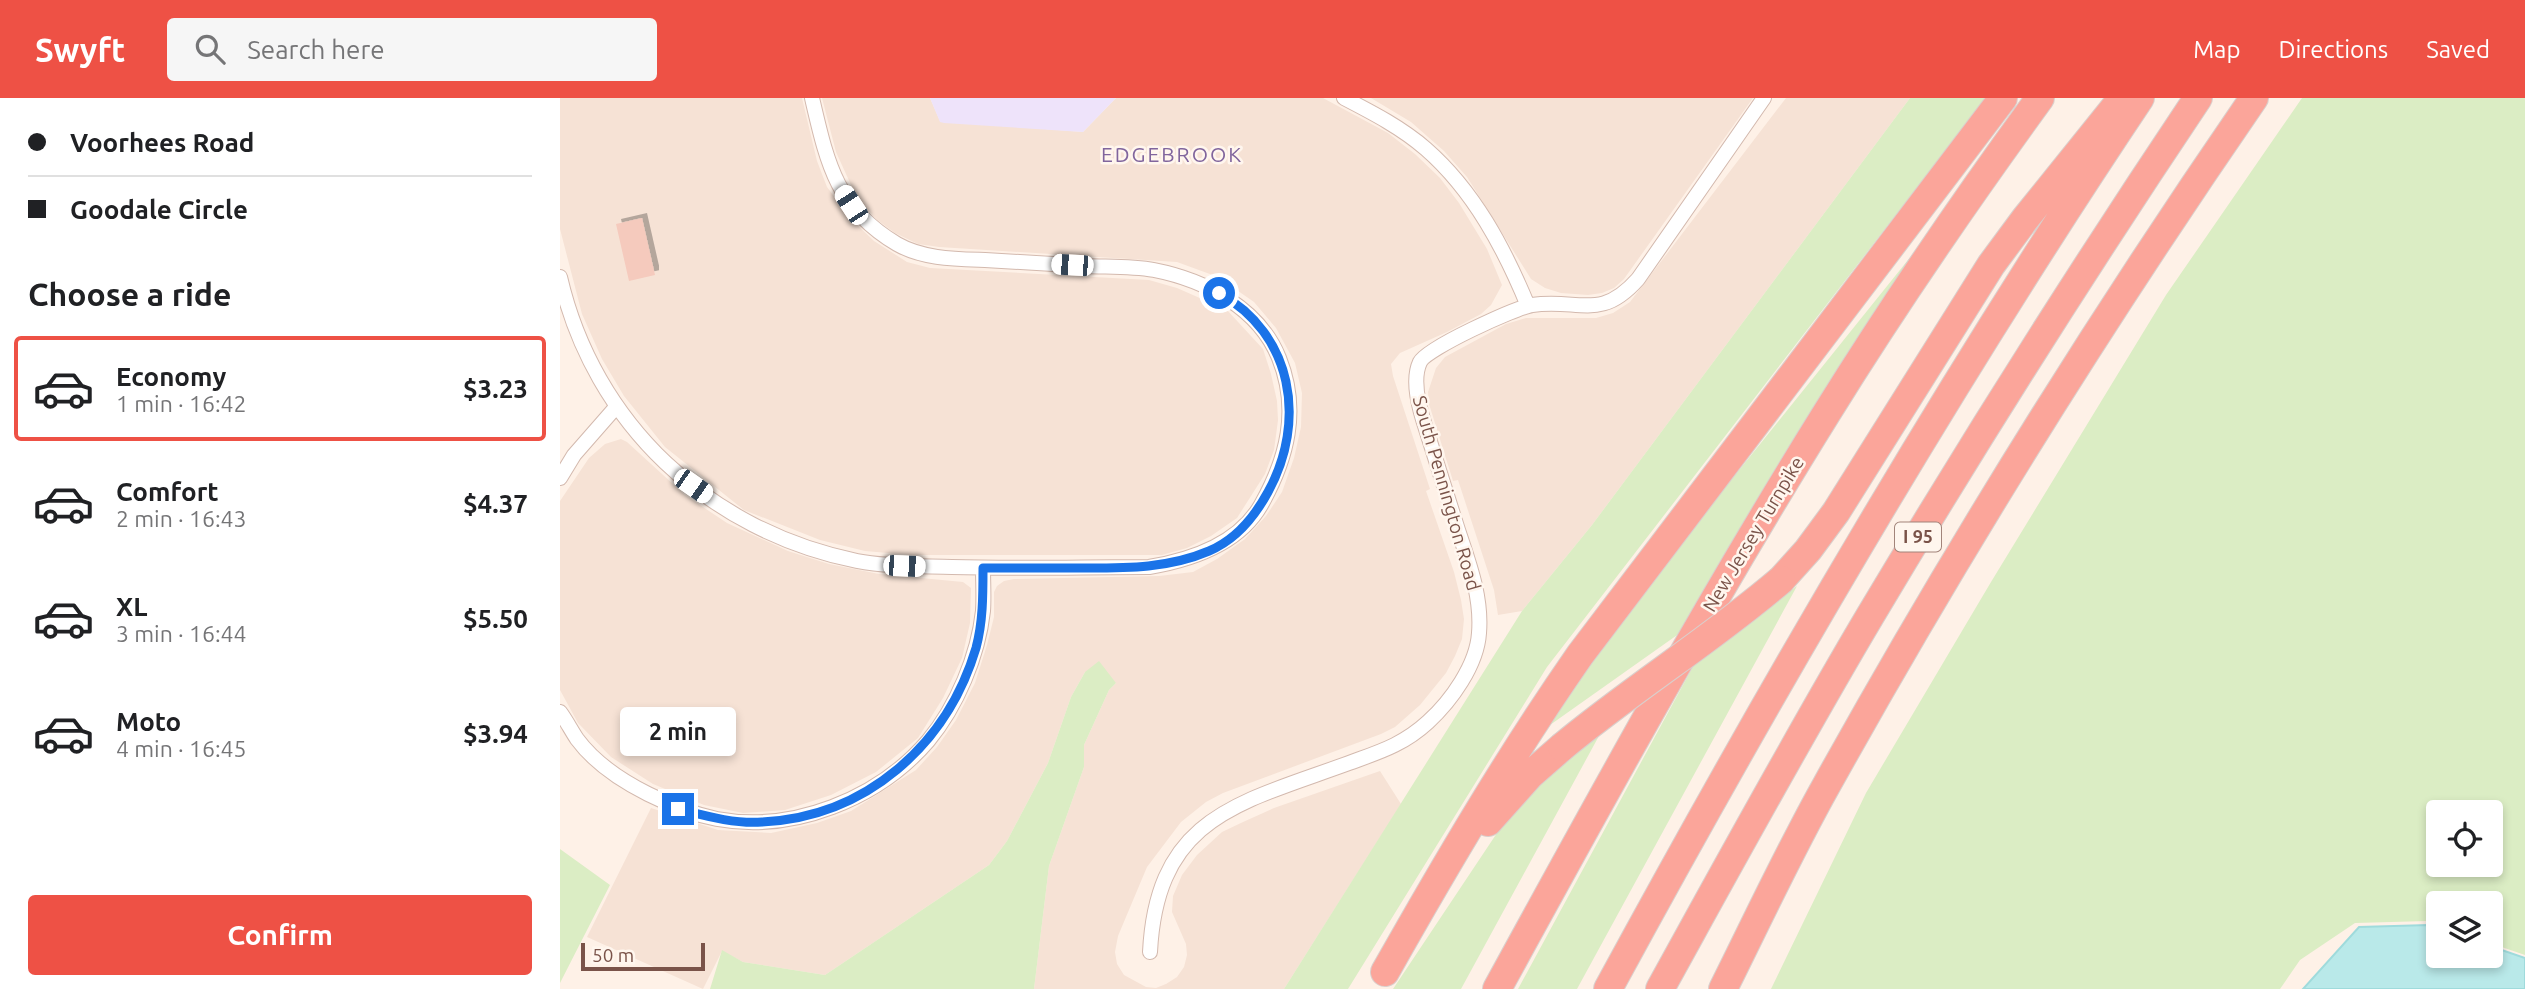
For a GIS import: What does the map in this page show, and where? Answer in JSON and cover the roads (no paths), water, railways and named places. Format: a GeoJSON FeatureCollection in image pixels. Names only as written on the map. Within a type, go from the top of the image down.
{"type":"FeatureCollection","features":[{"type":"Feature","properties":{"kind":"highway"},"geometry":{"type":"LineString","coordinates":[[1380,981],[1464,835],[1580,654],[2003,98]]}},
{"type":"Feature","properties":{"kind":"highway","name":"New Jersey Turnpike"},"geometry":{"type":"LineString","coordinates":[[1497,989],[1658,696],[1819,425],[1909,286],[2040,98]]}},
{"type":"Feature","properties":{"kind":"highway"},"geometry":{"type":"LineString","coordinates":[[1380,981],[1480,832],[1530,775],[1591,723],[1749,608],[1781,580],[1808,550],[1836,512],[1991,265],[2122,98]]}},
{"type":"Feature","properties":{"kind":"highway","name":"I 95"},"geometry":{"type":"LineString","coordinates":[[1608,989],[1745,737],[1905,466],[2071,200],[2140,98]]}},
{"type":"Feature","properties":{"kind":"highway","name":"I 95"},"geometry":{"type":"LineString","coordinates":[[1660,989],[1786,761],[1945,490],[2043,332],[2198,98]]}},
{"type":"Feature","properties":{"kind":"highway","name":"I 95"},"geometry":{"type":"LineString","coordinates":[[1723,989],[1825,788],[1906,645],[2082,358],[2254,98]]}},
{"type":"Feature","properties":{"kind":"street"},"geometry":{"type":"LineString","coordinates":[[560,276],[568,309],[586,353],[616,407],[656,456],[738,517],[778,536],[818,551],[860,561],[904,566],[983,568],[1149,567],[1177,562],[1212,550],[1235,534],[1259,509],[1275,479],[1286,451],[1290,418],[1285,372],[1275,348],[1256,322],[1241,308],[1205,286],[1152,270],[939,258],[899,245],[874,228],[851,205],[835,180],[826,157],[813,98]]}},
{"type":"Feature","properties":{"kind":"street"},"geometry":{"type":"LineString","coordinates":[[1345,98],[1386,120],[1427,150],[1460,184],[1510,261],[1528,306]]}},
{"type":"Feature","properties":{"kind":"street","name":"South Pennington Road"},"geometry":{"type":"LineString","coordinates":[[1150,952],[1152,920],[1158,893],[1172,864],[1210,820],[1240,803],[1400,744],[1428,722],[1446,703],[1473,660],[1479,635],[1478,598],[1422,415],[1416,376],[1420,361],[1461,335],[1528,306],[1555,303],[1584,306],[1607,303],[1625,294],[1764,98]]}},
{"type":"Feature","properties":{"kind":"street"},"geometry":{"type":"LineString","coordinates":[[560,478],[574,455],[616,407]]}},
{"type":"Feature","properties":{"kind":"street"},"geometry":{"type":"LineString","coordinates":[[560,712],[578,740],[604,766],[635,787],[678,809],[718,819],[761,823],[797,818],[838,805],[872,787],[907,763],[929,740],[946,714],[964,680],[976,647],[983,609],[983,568]]}},
{"type":"Feature","properties":{"kind":"water"},"geometry":{"type":"Polygon","coordinates":[[[2426,925],[2426,968],[2503,968],[2503,950],[2525,958],[2525,989],[2303,989],[2359,927],[2426,925]]]}},
{"type":"Feature","properties":{"kind":"district","name":"EDGEBROOK"},"geometry":{"type":"Point","coordinates":[1172,155]}}]}
